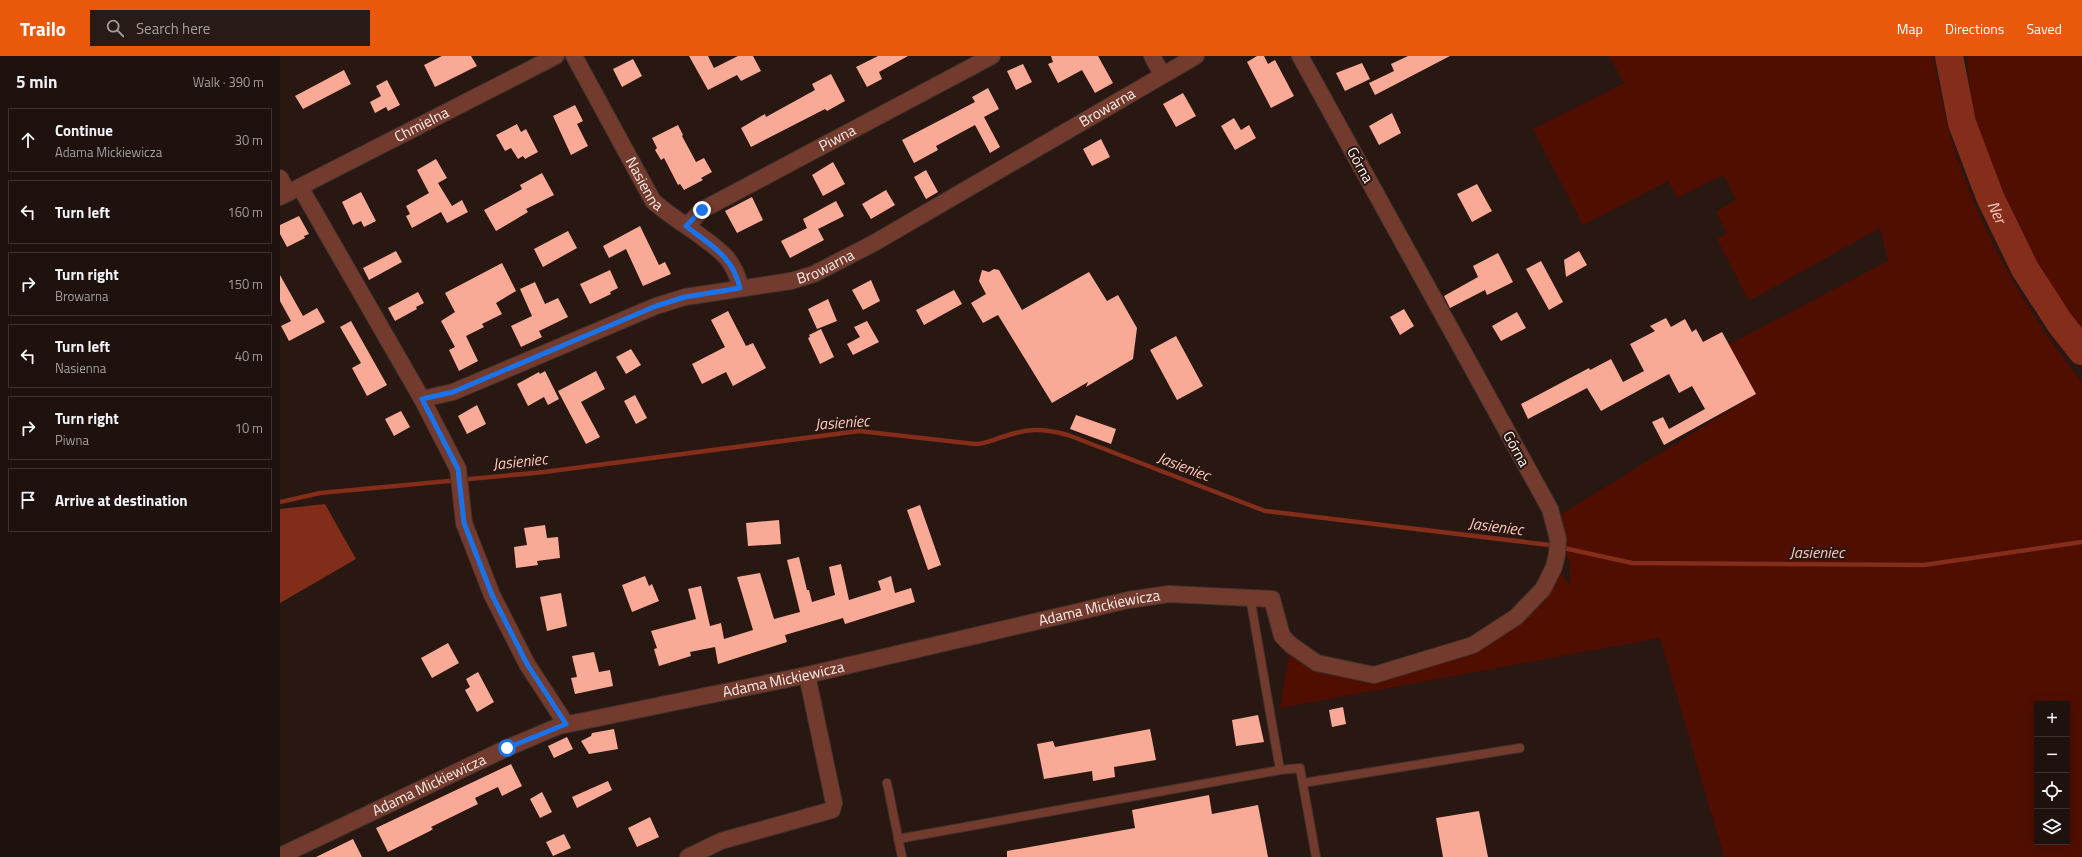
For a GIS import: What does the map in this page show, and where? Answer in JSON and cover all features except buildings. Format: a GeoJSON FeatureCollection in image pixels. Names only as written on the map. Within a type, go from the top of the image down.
{"type":"FeatureCollection","features":[{"type":"Feature","properties":{"kind":"street","name":"Chmielna"},"geometry":{"type":"LineString","coordinates":[[290,192],[556,56]]}},
{"type":"Feature","properties":{"kind":"street","name":"Nasienna"},"geometry":{"type":"LineString","coordinates":[[574,56],[653,201],[726,257],[736,272],[740,288]]}},
{"type":"Feature","properties":{"kind":"street","name":"Piwna"},"geometry":{"type":"LineString","coordinates":[[686,226],[702,210],[992,56]]}},
{"type":"Feature","properties":{"kind":"street"},"geometry":{"type":"LineString","coordinates":[[1152,56],[1162,74]]}},
{"type":"Feature","properties":{"kind":"street","name":"Browarna"},"geometry":{"type":"LineString","coordinates":[[422,399],[453,392],[656,306],[685,297],[791,281],[814,274],[874,243],[1162,74],[1196,56]]}},
{"type":"Feature","properties":{"kind":"street","name":"Górna"},"geometry":{"type":"LineString","coordinates":[[1282,636],[1291,645],[1317,663],[1374,675],[1473,645],[1516,617],[1544,589],[1554,566],[1557,546],[1550,510],[1300,56]]}},
{"type":"Feature","properties":{"kind":"street"},"geometry":{"type":"LineString","coordinates":[[280,178],[422,399],[458,469],[464,523],[492,595],[527,664],[566,724]]}},
{"type":"Feature","properties":{"kind":"street","name":"Adama Mickiewicza"},"geometry":{"type":"LineString","coordinates":[[280,856],[507,748],[566,724],[807,675],[1128,600],[1169,594],[1272,599],[1282,636]]}},
{"type":"Feature","properties":{"kind":"street"},"geometry":{"type":"LineString","coordinates":[[688,857],[721,841],[832,810],[834,803],[807,675]]}},
{"type":"Feature","properties":{"kind":"lane"},"geometry":{"type":"LineString","coordinates":[[1250,597],[1280,770]]}},
{"type":"Feature","properties":{"kind":"lane"},"geometry":{"type":"LineString","coordinates":[[1303,783],[1520,748]]}},
{"type":"Feature","properties":{"kind":"lane"},"geometry":{"type":"LineString","coordinates":[[898,839],[1280,770],[1300,768],[1316,857]]}},
{"type":"Feature","properties":{"kind":"lane"},"geometry":{"type":"LineString","coordinates":[[887,783],[902,857]]}},
{"type":"Feature","properties":{"kind":"shaded area"},"geometry":{"type":"Polygon","coordinates":[[[1609,56],[1933,56],[1944,112],[1953,145],[1976,208],[2007,270],[2024,299],[2042,328],[2082,382],[2082,857],[1724,857],[1660,638],[1280,708],[1291,645],[1374,675],[1473,645],[1516,617],[1554,567],[1570,584],[1570,563],[1566,555],[1567,548],[1557,517],[1756,394],[1728,345],[1888,261],[1880,228],[1749,301],[1717,239],[1727,233],[1716,212],[1736,200],[1724,175],[1677,198],[1668,181],[1583,225],[1533,129],[1624,83],[1609,56]]]}},
{"type":"Feature","properties":{"kind":"shaded area"},"geometry":{"type":"Polygon","coordinates":[[[1967,56],[2082,56],[2082,332],[2039,266],[2002,197],[1983,149],[1971,96],[1967,56]]]}},
{"type":"Feature","properties":{"kind":"shaded area"},"geometry":{"type":"Polygon","coordinates":[[[325,504],[356,559],[280,603],[280,509],[325,504]]]}},
{"type":"Feature","properties":{"kind":"waterway","name":"Ner"},"geometry":{"type":"LineString","coordinates":[[1949,56],[1962,123],[1990,197],[2025,269],[2060,323],[2082,351]]}},
{"type":"Feature","properties":{"kind":"waterway","name":"Jasieniec"},"geometry":{"type":"LineString","coordinates":[[280,502],[320,493],[544,472],[859,431],[979,444],[1020,432],[1043,430],[1068,435],[1265,511],[1550,545],[1632,563],[1924,565],[2082,542]]}},
{"type":"Feature","properties":{"kind":"route"},"geometry":{"type":"LineString","coordinates":[[507,748],[566,724],[527,664],[492,595],[464,523],[458,469],[422,399],[453,392],[656,306],[685,297],[740,288],[736,272],[726,257],[686,226],[702,210]]}}]}
